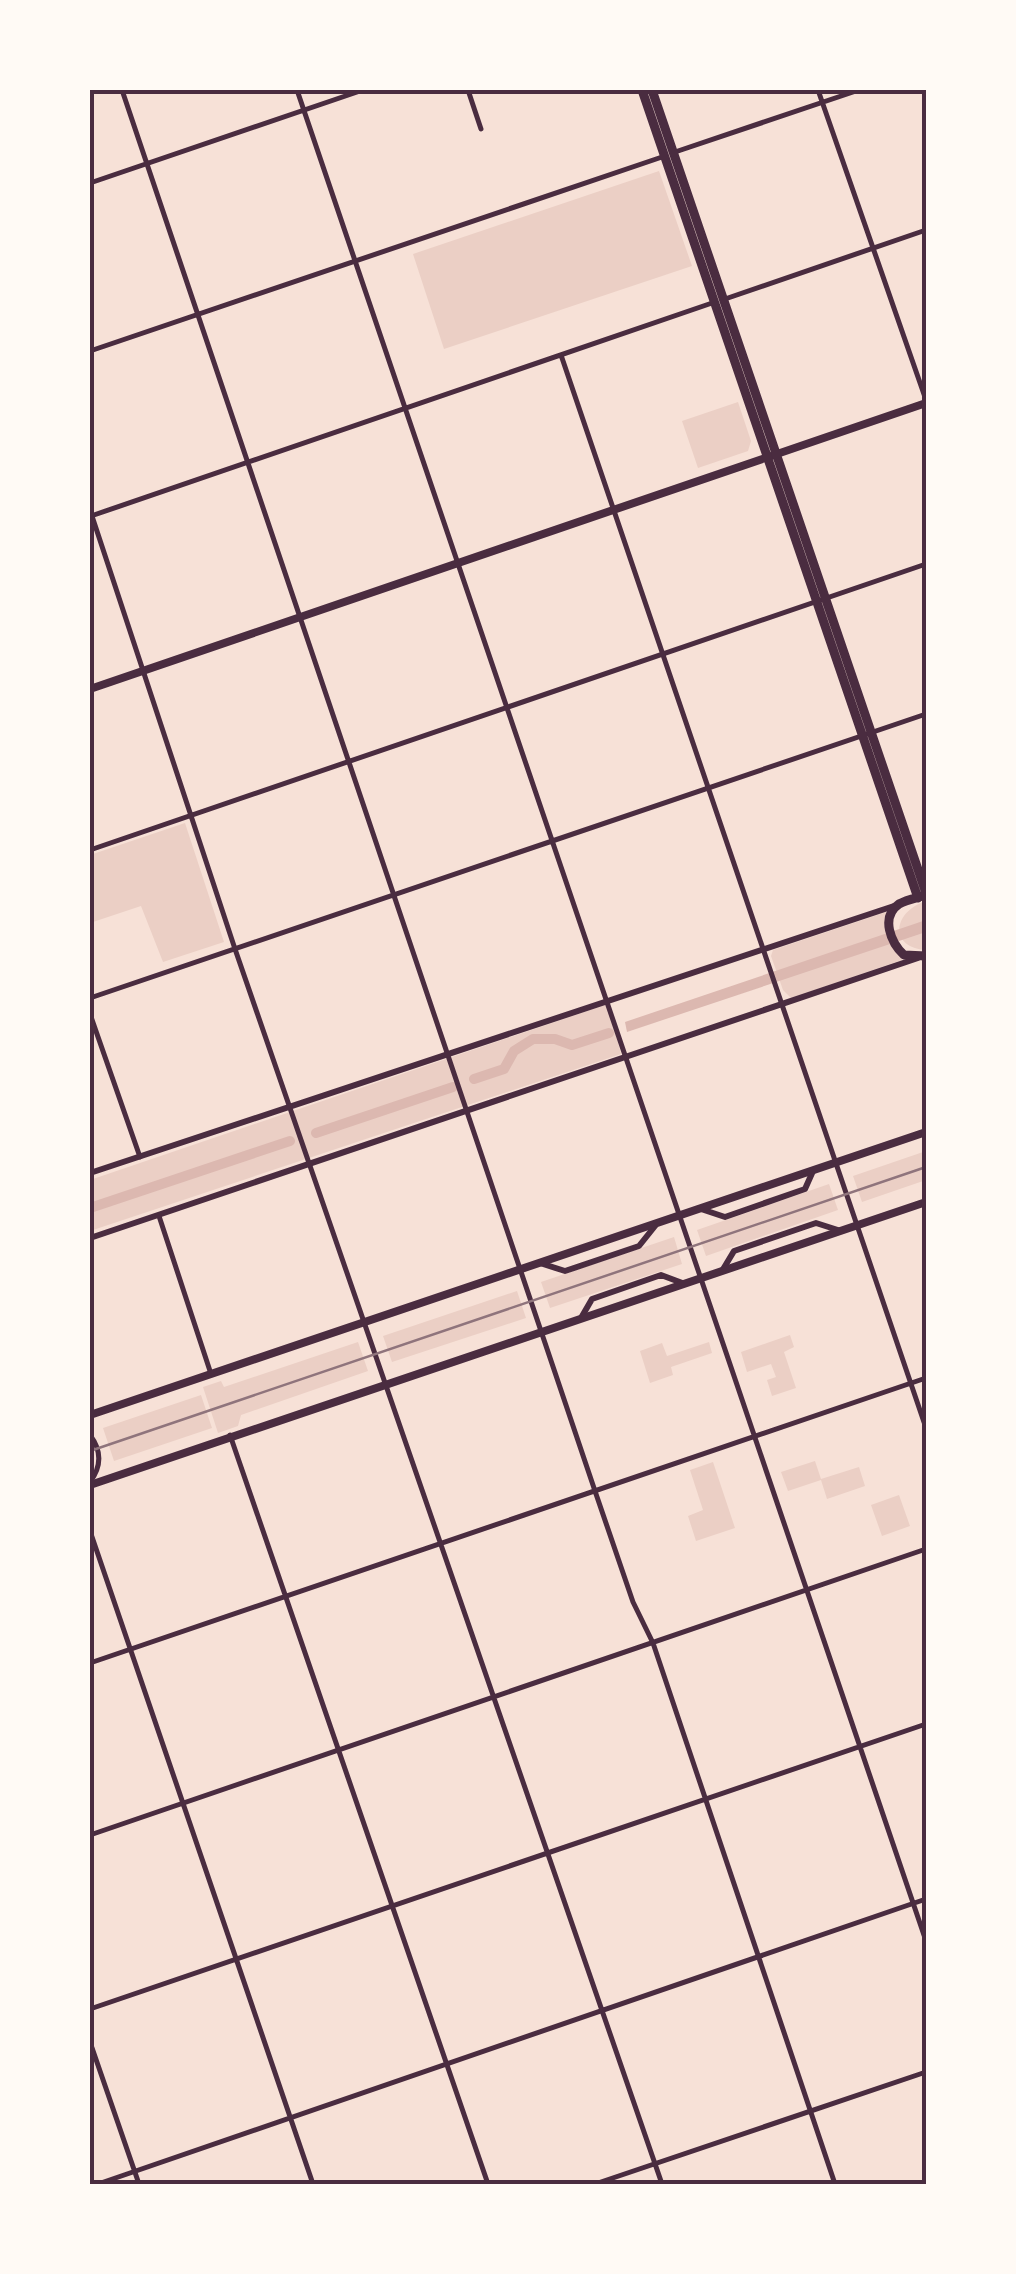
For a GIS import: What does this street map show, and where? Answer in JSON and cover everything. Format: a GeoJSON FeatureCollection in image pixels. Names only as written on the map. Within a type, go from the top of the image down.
{"type":"FeatureCollection","features":[{"type":"Feature","properties":{"kind":"main road"},"geometry":{"type":"LineString","coordinates":[[642,90],[669,154]]}},
{"type":"Feature","properties":{"kind":"main road"},"geometry":{"type":"LineString","coordinates":[[652,90],[669,154],[923,895],[900,904],[890,920],[891,938],[904,956],[922,957]]}},
{"type":"Feature","properties":{"kind":"main road"},"geometry":{"type":"LineString","coordinates":[[90,689],[926,402]]}},
{"type":"Feature","properties":{"kind":"main road"},"geometry":{"type":"LineString","coordinates":[[90,1416],[926,1132]]}},
{"type":"Feature","properties":{"kind":"main road"},"geometry":{"type":"LineString","coordinates":[[90,1483],[926,1202]]}},
{"type":"Feature","properties":{"kind":"street"},"geometry":{"type":"LineString","coordinates":[[122,90],[595,1491],[633,1602],[653,1643],[835,2184]]}},
{"type":"Feature","properties":{"kind":"street"},"geometry":{"type":"LineString","coordinates":[[297,90],[926,1942]]}},
{"type":"Feature","properties":{"kind":"street"},"geometry":{"type":"LineString","coordinates":[[90,183],[364,90]]}},
{"type":"Feature","properties":{"kind":"street"},"geometry":{"type":"LineString","coordinates":[[468,90],[481,130]]}},
{"type":"Feature","properties":{"kind":"street"},"geometry":{"type":"LineString","coordinates":[[818,90],[926,402]]}},
{"type":"Feature","properties":{"kind":"street"},"geometry":{"type":"LineString","coordinates":[[90,352],[859,90]]}},
{"type":"Feature","properties":{"kind":"street"},"geometry":{"type":"LineString","coordinates":[[662,2184],[234,949],[91,514],[926,230]]}},
{"type":"Feature","properties":{"kind":"street"},"geometry":{"type":"LineString","coordinates":[[561,355],[926,1428]]}},
{"type":"Feature","properties":{"kind":"street"},"geometry":{"type":"LineString","coordinates":[[90,850],[926,564]]}},
{"type":"Feature","properties":{"kind":"street"},"geometry":{"type":"LineString","coordinates":[[90,998],[926,714]]}},
{"type":"Feature","properties":{"kind":"street"},"geometry":{"type":"LineString","coordinates":[[90,1173],[900,904]]}},
{"type":"Feature","properties":{"kind":"street"},"geometry":{"type":"LineString","coordinates":[[90,1238],[922,957]]}},
{"type":"Feature","properties":{"kind":"street"},"geometry":{"type":"LineString","coordinates":[[90,1014],[140,1156]]}},
{"type":"Feature","properties":{"kind":"street"},"geometry":{"type":"LineString","coordinates":[[701,1209],[725,1218],[805,1189],[813,1170]]}},
{"type":"Feature","properties":{"kind":"street"},"geometry":{"type":"LineString","coordinates":[[158,1214],[211,1374]]}},
{"type":"Feature","properties":{"kind":"street"},"geometry":{"type":"LineString","coordinates":[[722,1272],[734,1251],[816,1223],[841,1231]]}},
{"type":"Feature","properties":{"kind":"street"},"geometry":{"type":"LineString","coordinates":[[540,1263],[565,1271],[639,1246],[656,1224]]}},
{"type":"Feature","properties":{"kind":"street"},"geometry":{"type":"LineString","coordinates":[[580,1320],[592,1298],[661,1275],[686,1284]]}},
{"type":"Feature","properties":{"kind":"street"},"geometry":{"type":"LineString","coordinates":[[90,1663],[926,1378]]}},
{"type":"Feature","properties":{"kind":"street"},"geometry":{"type":"LineString","coordinates":[[90,1435],[100,1456],[90,1483]]}},
{"type":"Feature","properties":{"kind":"street"},"geometry":{"type":"LineString","coordinates":[[230,1436],[488,2184]]}},
{"type":"Feature","properties":{"kind":"street"},"geometry":{"type":"LineString","coordinates":[[90,1531],[313,2184]]}},
{"type":"Feature","properties":{"kind":"street"},"geometry":{"type":"LineString","coordinates":[[90,1834],[926,1549]]}},
{"type":"Feature","properties":{"kind":"street"},"geometry":{"type":"LineString","coordinates":[[90,2009],[926,1724]]}},
{"type":"Feature","properties":{"kind":"street"},"geometry":{"type":"LineString","coordinates":[[98,2184],[926,1898]]}},
{"type":"Feature","properties":{"kind":"street"},"geometry":{"type":"LineString","coordinates":[[90,2042],[139,2184]]}},
{"type":"Feature","properties":{"kind":"street"},"geometry":{"type":"LineString","coordinates":[[596,2184],[926,2072]]}},
{"type":"Feature","properties":{"kind":"shaded area"},"geometry":{"type":"Polygon","coordinates":[[[659,171],[692,266],[444,349],[413,254],[659,171]]]}},
{"type":"Feature","properties":{"kind":"shaded area"},"geometry":{"type":"Polygon","coordinates":[[[738,402],[751,441],[748,451],[698,468],[682,421],[738,402]]]}},
{"type":"Feature","properties":{"kind":"shaded area"},"geometry":{"type":"Polygon","coordinates":[[[185,823],[224,942],[163,962],[141,906],[90,923],[90,855],[185,823]]]}},
{"type":"Feature","properties":{"kind":"shaded area"},"geometry":{"type":"Polygon","coordinates":[[[926,901],[926,950],[906,943],[899,929],[906,913],[926,901]]]}},
{"type":"Feature","properties":{"kind":"shaded area"},"geometry":{"type":"Polygon","coordinates":[[[886,912],[902,960],[791,998],[783,990],[771,956],[773,950],[886,912]]]}},
{"type":"Feature","properties":{"kind":"shaded area"},"geometry":{"type":"Polygon","coordinates":[[[926,920],[926,932],[627,1032],[625,1022],[926,920]]]}},
{"type":"Feature","properties":{"kind":"shaded area"},"geometry":{"type":"Polygon","coordinates":[[[608,1004],[621,1054],[90,1231],[90,1180],[608,1004]]]}},
{"type":"Feature","properties":{"kind":"shaded area"},"geometry":{"type":"Polygon","coordinates":[[[926,1151],[926,1180],[862,1202],[853,1176],[926,1151]]]}},
{"type":"Feature","properties":{"kind":"shaded area"},"geometry":{"type":"Polygon","coordinates":[[[829,1184],[838,1210],[706,1256],[697,1230],[829,1184]]]}},
{"type":"Feature","properties":{"kind":"shaded area"},"geometry":{"type":"Polygon","coordinates":[[[674,1237],[682,1264],[550,1308],[541,1282],[674,1237]]]}},
{"type":"Feature","properties":{"kind":"shaded area"},"geometry":{"type":"Polygon","coordinates":[[[517,1291],[526,1318],[392,1362],[383,1336],[517,1291]]]}},
{"type":"Feature","properties":{"kind":"shaded area"},"geometry":{"type":"Polygon","coordinates":[[[790,1335],[794,1347],[784,1352],[796,1388],[772,1396],[767,1380],[776,1377],[771,1364],[747,1372],[741,1352],[790,1335]]]}},
{"type":"Feature","properties":{"kind":"shaded area"},"geometry":{"type":"Polygon","coordinates":[[[358,1342],[368,1371],[241,1415],[238,1426],[218,1433],[203,1387],[221,1381],[224,1387],[358,1342]]]}},
{"type":"Feature","properties":{"kind":"shaded area"},"geometry":{"type":"Polygon","coordinates":[[[709,1342],[712,1353],[671,1367],[673,1375],[650,1383],[640,1351],[662,1343],[667,1356],[709,1342]]]}},
{"type":"Feature","properties":{"kind":"shaded area"},"geometry":{"type":"Polygon","coordinates":[[[201,1395],[212,1428],[114,1461],[103,1428],[201,1395]]]}},
{"type":"Feature","properties":{"kind":"shaded area"},"geometry":{"type":"Polygon","coordinates":[[[815,1461],[821,1479],[859,1467],[865,1486],[827,1499],[821,1480],[788,1491],[781,1472],[815,1461]]]}},
{"type":"Feature","properties":{"kind":"shaded area"},"geometry":{"type":"Polygon","coordinates":[[[713,1462],[735,1528],[696,1541],[688,1516],[703,1510],[690,1470],[713,1462]]]}},
{"type":"Feature","properties":{"kind":"shaded area"},"geometry":{"type":"Polygon","coordinates":[[[899,1495],[910,1526],[882,1536],[871,1505],[899,1495]]]}},
{"type":"Feature","properties":{"kind":"waterway"},"geometry":{"type":"LineString","coordinates":[[474,1079],[504,1069],[514,1051],[533,1039],[555,1039],[572,1045],[609,1033]]}},
{"type":"Feature","properties":{"kind":"waterway"},"geometry":{"type":"LineString","coordinates":[[316,1133],[453,1087]]}},
{"type":"Feature","properties":{"kind":"waterway"},"geometry":{"type":"LineString","coordinates":[[90,1208],[290,1141]]}},
{"type":"Feature","properties":{"kind":"railway"},"geometry":{"type":"LineString","coordinates":[[90,1451],[926,1167]]}}]}
